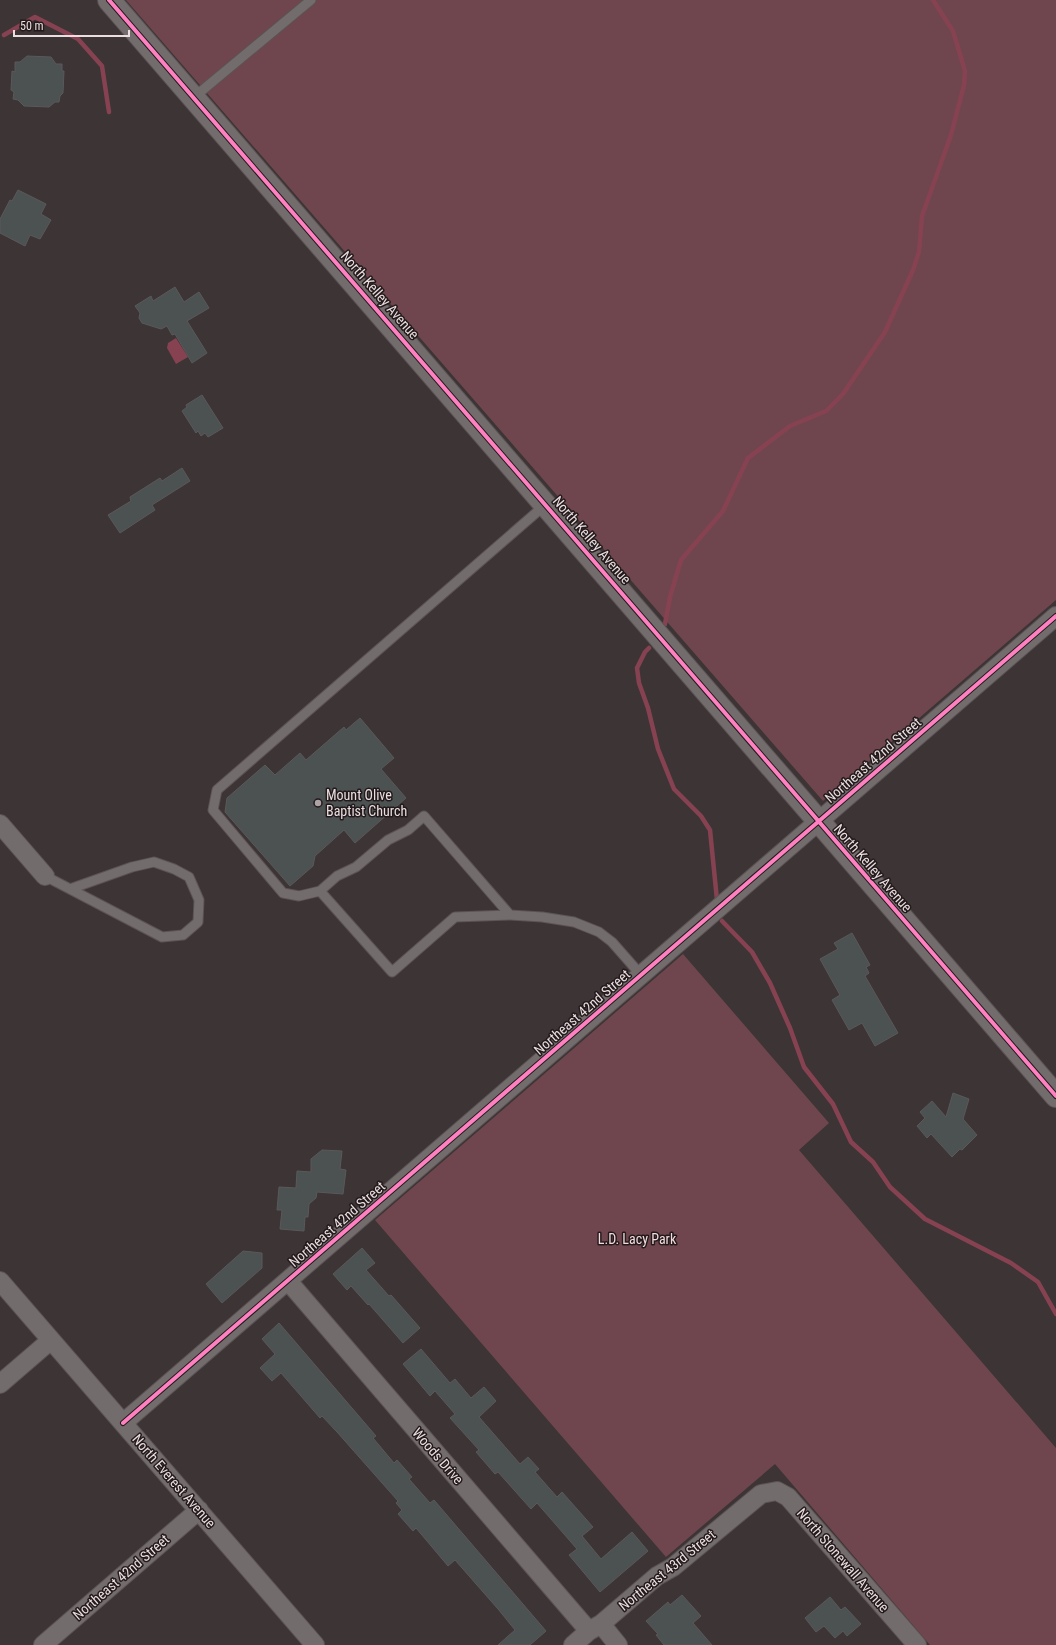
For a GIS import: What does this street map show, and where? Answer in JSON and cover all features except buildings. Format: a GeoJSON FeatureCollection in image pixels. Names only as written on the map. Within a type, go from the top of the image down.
{"type":"FeatureCollection","features":[{"type":"Feature","properties":{"kind":"street","name":"North Kelley Avenue"},"geometry":{"type":"LineString","coordinates":[[109,0],[1056,1096]]}},
{"type":"Feature","properties":{"kind":"street","name":"Northeast 42nd Street"},"geometry":{"type":"LineString","coordinates":[[123,1423],[818,822],[1053,624]]}},
{"type":"Feature","properties":{"kind":"street"},"geometry":{"type":"LineString","coordinates":[[0,824],[45,876]]}},
{"type":"Feature","properties":{"kind":"street","name":"North Everest Avenue"},"geometry":{"type":"LineString","coordinates":[[0,1281],[315,1645]]}},
{"type":"Feature","properties":{"kind":"street","name":"Woods Drive"},"geometry":{"type":"LineString","coordinates":[[288,1281],[595,1628],[618,1645]]}},
{"type":"Feature","properties":{"kind":"street"},"geometry":{"type":"LineString","coordinates":[[0,1384],[51,1340]]}},
{"type":"Feature","properties":{"kind":"street","name":"North Stonewall Avenue"},"geometry":{"type":"LineString","coordinates":[[761,1494],[777,1490],[788,1496],[917,1645]]}},
{"type":"Feature","properties":{"kind":"street","name":"Northeast 43rd Street"},"geometry":{"type":"LineString","coordinates":[[573,1645],[656,1576],[673,1567],[761,1494]]}},
{"type":"Feature","properties":{"kind":"street","name":"Northeast 42nd Street"},"geometry":{"type":"LineString","coordinates":[[43,1645],[199,1510]]}},
{"type":"Feature","properties":{"kind":"lane"},"geometry":{"type":"LineString","coordinates":[[193,98],[311,0]]}},
{"type":"Feature","properties":{"kind":"lane"},"geometry":{"type":"LineString","coordinates":[[510,915],[424,816],[408,830],[388,840],[356,867],[337,876],[320,891],[299,896],[283,893],[213,810],[217,790],[546,504]]}},
{"type":"Feature","properties":{"kind":"lane"},"geometry":{"type":"LineString","coordinates":[[45,876],[162,937],[184,935],[198,922],[199,900],[189,877],[174,869],[154,862],[132,867],[70,889]]}},
{"type":"Feature","properties":{"kind":"lane"},"geometry":{"type":"LineString","coordinates":[[320,891],[392,972],[455,917],[510,915],[542,917],[574,922],[599,932],[612,942],[642,975]]}},
{"type":"Feature","properties":{"kind":"green space"},"geometry":{"type":"Polygon","coordinates":[[[126,0],[1056,0],[1056,600],[823,801],[126,0]]]}},
{"type":"Feature","properties":{"kind":"green space","name":"L.D. Lacy Park"},"geometry":{"type":"Polygon","coordinates":[[[683,954],[829,1123],[799,1150],[1056,1448],[1056,1645],[930,1645],[775,1464],[666,1557],[375,1220],[683,954]]]}},
{"type":"Feature","properties":{"kind":"shaded area"},"geometry":{"type":"Polygon","coordinates":[[[176,338],[188,357],[176,364],[167,348],[168,343],[176,338]]]}},
{"type":"Feature","properties":{"kind":"waterway"},"geometry":{"type":"LineString","coordinates":[[665,624],[670,597],[681,560],[723,511],[748,458],[790,426],[826,411],[843,394],[885,332],[913,270],[919,252],[922,216],[951,135],[964,85],[965,71],[953,31],[933,0]]}},
{"type":"Feature","properties":{"kind":"waterway"},"geometry":{"type":"LineString","coordinates":[[4,35],[35,17],[78,39],[102,66],[109,112]]}},
{"type":"Feature","properties":{"kind":"waterway"},"geometry":{"type":"LineString","coordinates":[[649,648],[645,652],[637,668],[639,683],[648,708],[658,749],[674,789],[701,816],[710,830],[717,900]]}},
{"type":"Feature","properties":{"kind":"waterway"},"geometry":{"type":"LineString","coordinates":[[722,921],[752,952],[770,983],[790,1028],[804,1067],[833,1104],[851,1142],[873,1162],[890,1187],[925,1219],[1011,1263],[1038,1282],[1056,1314]]}},
{"type":"Feature","properties":{"kind":"cycle path"},"geometry":{"type":"LineString","coordinates":[[109,0],[1056,1096]]}},
{"type":"Feature","properties":{"kind":"cycle path"},"geometry":{"type":"LineString","coordinates":[[123,1423],[1056,616]]}},
{"type":"Feature","properties":{"kind":"place","name":"Mount Olive Baptist Church"},"geometry":{"type":"Point","coordinates":[318,803]}}]}
